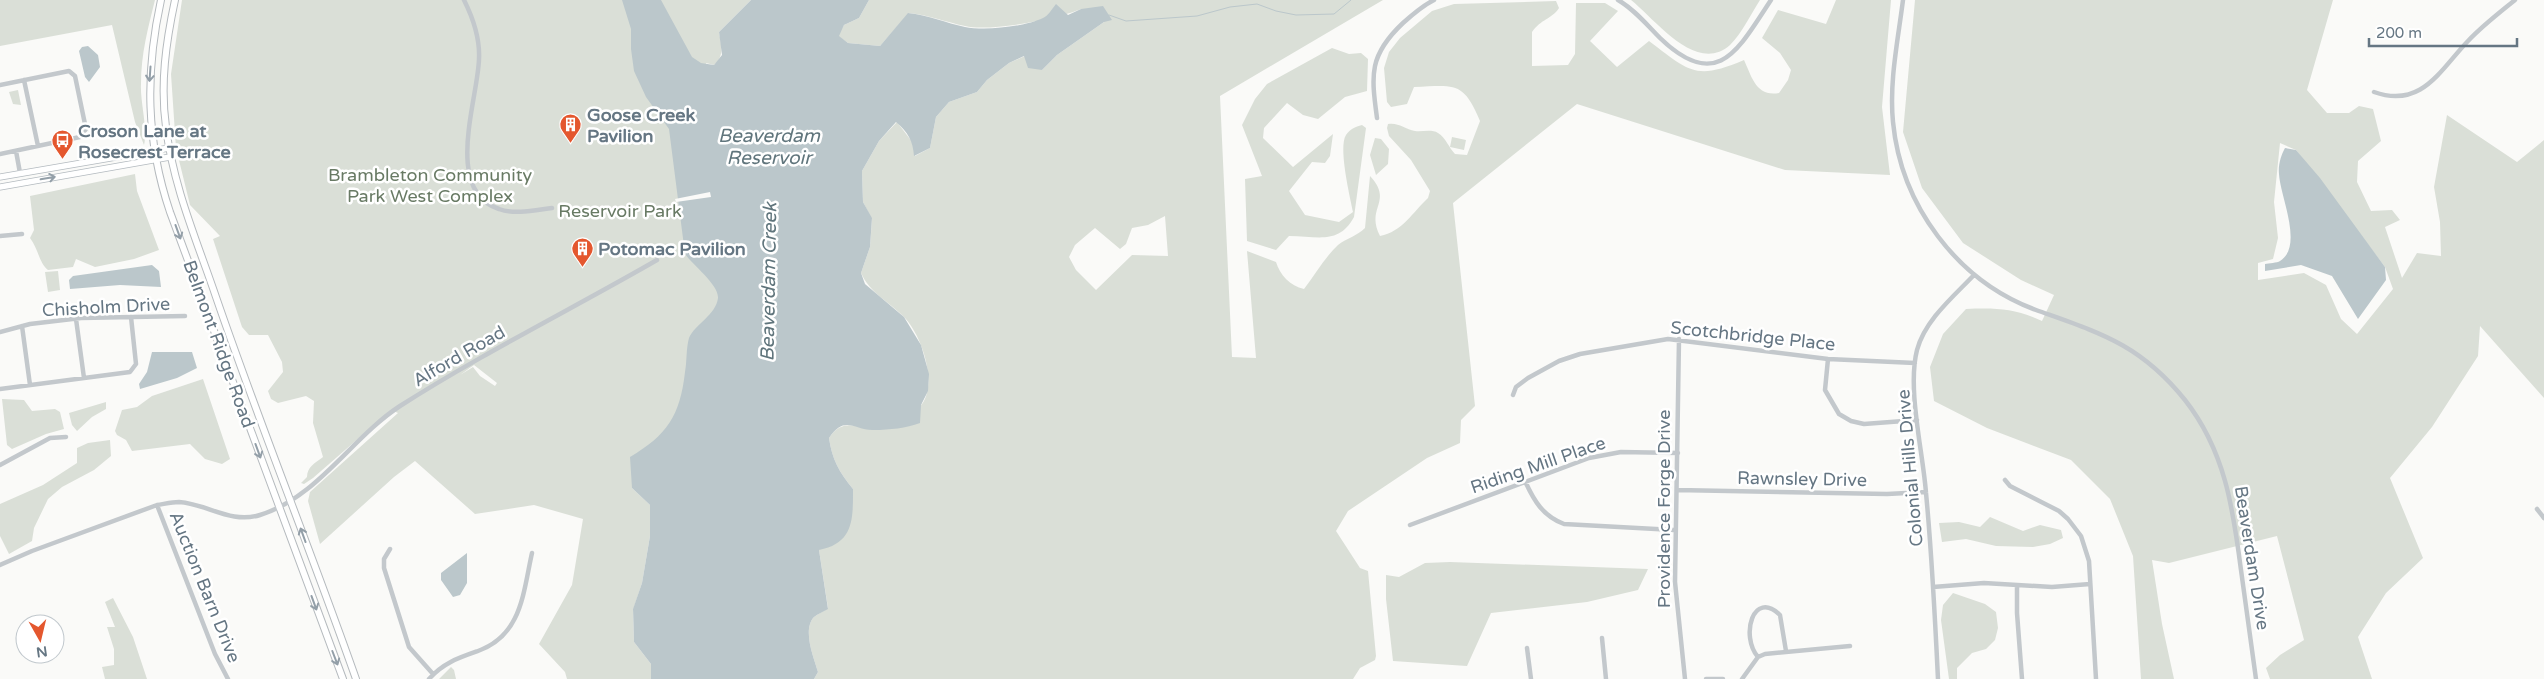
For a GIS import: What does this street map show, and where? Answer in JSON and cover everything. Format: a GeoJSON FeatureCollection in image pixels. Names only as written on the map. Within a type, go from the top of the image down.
{"type":"FeatureCollection","features":[{"type":"Feature","properties":{"kind":"main road","name":"Belmont Ridge Road"},"geometry":{"type":"LineString","coordinates":[[161,0],[149,79],[155,160],[170,212],[342,679]]}},
{"type":"Feature","properties":{"kind":"main road","name":"Belmont Ridge Road"},"geometry":{"type":"LineString","coordinates":[[175,0],[164,54],[163,76],[163,102],[170,156],[184,207],[240,368],[356,679]]}},
{"type":"Feature","properties":{"kind":"main road"},"geometry":{"type":"LineString","coordinates":[[0,177],[169,148]]}},
{"type":"Feature","properties":{"kind":"main road"},"geometry":{"type":"LineString","coordinates":[[0,187],[170,156]]}},
{"type":"Feature","properties":{"kind":"street"},"geometry":{"type":"LineString","coordinates":[[464,0],[475,29],[479,56],[478,82],[467,144],[471,178],[480,196],[491,206],[500,210],[518,212],[552,208]]}},
{"type":"Feature","properties":{"kind":"street"},"geometry":{"type":"LineString","coordinates":[[1377,118],[1372,82],[1378,51],[1389,36],[1414,14],[1434,0]]}},
{"type":"Feature","properties":{"kind":"street"},"geometry":{"type":"LineString","coordinates":[[1618,0],[1630,8],[1683,58],[1705,63],[1715,62],[1734,54],[1771,0]]}},
{"type":"Feature","properties":{"kind":"street","name":"Beaverdam Drive"},"geometry":{"type":"LineString","coordinates":[[1903,0],[1893,84],[1893,121],[1898,155],[1908,188],[1927,222],[1954,257],[1974,275],[2019,303],[2078,323],[2129,348],[2167,380],[2186,402],[2213,443],[2226,480],[2233,510],[2256,679]]}},
{"type":"Feature","properties":{"kind":"street"},"geometry":{"type":"LineString","coordinates":[[2374,92],[2397,96],[2422,89],[2432,83],[2469,40],[2515,0]]}},
{"type":"Feature","properties":{"kind":"street"},"geometry":{"type":"LineString","coordinates":[[0,85],[69,71],[74,74],[86,129],[80,137],[0,154]]}},
{"type":"Feature","properties":{"kind":"street"},"geometry":{"type":"LineString","coordinates":[[24,80],[38,146]]}},
{"type":"Feature","properties":{"kind":"street"},"geometry":{"type":"LineString","coordinates":[[16,151],[20,173]]}},
{"type":"Feature","properties":{"kind":"street"},"geometry":{"type":"LineString","coordinates":[[0,236],[22,234]]}},
{"type":"Feature","properties":{"kind":"street","name":"Alford Road"},"geometry":{"type":"LineString","coordinates":[[0,566],[41,547],[157,505],[178,502],[223,516],[244,518],[258,516],[279,507],[291,501],[398,407],[657,260]]}},
{"type":"Feature","properties":{"kind":"street","name":"Colonial Hills Drive"},"geometry":{"type":"LineString","coordinates":[[1938,679],[1926,492],[1917,420],[1915,363],[1918,348],[1932,322],[1974,275]]}},
{"type":"Feature","properties":{"kind":"street","name":"Chisholm Drive"},"geometry":{"type":"LineString","coordinates":[[0,332],[22,326],[76,319],[185,316]]}},
{"type":"Feature","properties":{"kind":"street"},"geometry":{"type":"LineString","coordinates":[[0,389],[124,374],[134,368],[136,364],[132,317]]}},
{"type":"Feature","properties":{"kind":"street"},"geometry":{"type":"LineString","coordinates":[[76,319],[84,378]]}},
{"type":"Feature","properties":{"kind":"street"},"geometry":{"type":"LineString","coordinates":[[22,326],[30,385]]}},
{"type":"Feature","properties":{"kind":"street","name":"Scotchbridge Place"},"geometry":{"type":"LineString","coordinates":[[1513,395],[1516,387],[1558,361],[1580,354],[1661,340],[1679,339],[1828,359],[1915,363]]}},
{"type":"Feature","properties":{"kind":"street","name":"Providence Forge Drive"},"geometry":{"type":"LineString","coordinates":[[1679,339],[1678,453],[1674,530],[1676,603],[1685,679]]}},
{"type":"Feature","properties":{"kind":"street"},"geometry":{"type":"LineString","coordinates":[[1828,359],[1825,390],[1839,414],[1851,421],[1864,424],[1917,420]]}},
{"type":"Feature","properties":{"kind":"street"},"geometry":{"type":"LineString","coordinates":[[0,464],[50,438],[66,437]]}},
{"type":"Feature","properties":{"kind":"street","name":"Riding Mill Place"},"geometry":{"type":"LineString","coordinates":[[1410,524],[1603,454],[1635,451],[1678,453]]}},
{"type":"Feature","properties":{"kind":"street"},"geometry":{"type":"LineString","coordinates":[[2005,480],[2010,486],[2054,508],[2068,518],[2081,536],[2087,549],[2096,679]]}},
{"type":"Feature","properties":{"kind":"street"},"geometry":{"type":"LineString","coordinates":[[1525,481],[1540,509],[1554,520],[1564,524],[1674,530]]}},
{"type":"Feature","properties":{"kind":"street","name":"Rawnsley Drive"},"geometry":{"type":"LineString","coordinates":[[1677,490],[1886,494],[1926,492]]}},
{"type":"Feature","properties":{"kind":"street","name":"Auction Barn Drive"},"geometry":{"type":"LineString","coordinates":[[157,505],[214,654],[228,679]]}},
{"type":"Feature","properties":{"kind":"street"},"geometry":{"type":"LineString","coordinates":[[2538,509],[2544,518]]}},
{"type":"Feature","properties":{"kind":"street"},"geometry":{"type":"LineString","coordinates":[[390,549],[384,559],[384,573],[406,639],[415,655],[433,674]]}},
{"type":"Feature","properties":{"kind":"street"},"geometry":{"type":"LineString","coordinates":[[428,679],[447,663],[490,646],[506,635],[517,614],[532,553]]}},
{"type":"Feature","properties":{"kind":"street"},"geometry":{"type":"LineString","coordinates":[[1933,587],[1984,583],[2052,587],[2090,584]]}},
{"type":"Feature","properties":{"kind":"street"},"geometry":{"type":"LineString","coordinates":[[2017,585],[2016,602],[2022,679]]}},
{"type":"Feature","properties":{"kind":"street"},"geometry":{"type":"LineString","coordinates":[[1758,657],[1753,651],[1749,622],[1755,613],[1761,610],[1772,610],[1780,615],[1786,651]]}},
{"type":"Feature","properties":{"kind":"street"},"geometry":{"type":"LineString","coordinates":[[1602,638],[1606,679]]}},
{"type":"Feature","properties":{"kind":"street"},"geometry":{"type":"LineString","coordinates":[[1742,679],[1758,657],[1786,651],[1850,646]]}},
{"type":"Feature","properties":{"kind":"street"},"geometry":{"type":"LineString","coordinates":[[1527,648],[1531,679]]}},
{"type":"Feature","properties":{"kind":"street"},"geometry":{"type":"LineString","coordinates":[[1706,679],[1723,679]]}},
{"type":"Feature","properties":{"kind":"green space"},"geometry":{"type":"Polygon","coordinates":[[[0,0],[155,0],[145,41],[141,73],[145,131],[144,145],[135,122],[112,25],[0,46],[0,0]]]}},
{"type":"Feature","properties":{"kind":"green space","name":"Brambleton Community Park West Complex"},"geometry":{"type":"Polygon","coordinates":[[[182,0],[751,0],[719,32],[721,41],[720,58],[714,65],[706,63],[747,316],[632,488],[650,505],[650,536],[642,583],[633,610],[634,642],[651,664],[651,679],[567,679],[565,672],[539,644],[572,585],[583,519],[534,505],[475,514],[415,461],[394,477],[320,544],[308,501],[310,492],[398,413],[391,410],[313,478],[304,484],[301,483],[307,477],[314,463],[323,457],[313,423],[314,401],[306,396],[278,403],[271,399],[268,391],[283,372],[282,362],[268,335],[249,335],[242,327],[213,239],[220,236],[190,205],[176,148],[171,74],[182,0]],[[474,365],[460,375],[473,367],[480,376],[495,386],[497,383],[474,365]]]}},
{"type":"Feature","properties":{"kind":"green space"},"geometry":{"type":"Polygon","coordinates":[[[869,0],[1383,0],[1220,96],[1232,357],[1256,358],[1247,251],[1276,262],[1286,279],[1299,288],[1304,289],[1338,245],[1365,228],[1370,176],[1380,192],[1375,218],[1380,236],[1388,234],[1401,226],[1428,198],[1430,191],[1411,160],[1389,136],[1388,124],[1398,125],[1415,131],[1436,132],[1441,135],[1455,154],[1467,155],[1480,121],[1468,98],[1456,88],[1439,86],[1414,87],[1407,104],[1391,107],[1387,102],[1384,68],[1389,52],[1400,38],[1432,11],[1454,4],[1556,1],[1559,8],[1556,12],[1539,24],[1532,32],[1532,66],[1568,65],[1575,54],[1576,3],[1605,3],[1618,11],[1590,41],[1617,67],[1649,41],[1674,60],[1693,70],[1714,70],[1744,60],[1760,89],[1765,92],[1779,93],[1788,80],[1791,70],[1780,53],[1762,38],[1778,10],[1826,24],[1836,0],[1891,0],[1882,107],[1890,175],[1785,170],[1577,104],[1453,203],[1475,406],[1461,420],[1460,443],[1427,458],[1348,511],[1336,531],[1360,568],[1368,571],[1376,656],[1375,660],[1360,668],[1353,679],[814,679],[818,672],[810,644],[809,629],[814,617],[828,608],[819,550],[853,489],[837,465],[829,438],[836,430],[844,426],[885,428],[913,412],[922,404],[927,395],[928,371],[916,334],[903,316],[869,286],[861,273],[870,247],[872,219],[863,202],[862,171],[879,141],[897,122],[913,143],[915,156],[930,148],[936,117],[949,102],[977,92],[987,80],[1009,63],[1025,56],[1042,70],[1057,55],[1104,22],[1081,9],[1057,17],[1024,24],[990,27],[965,26],[909,13],[880,46],[848,43],[838,36],[844,25],[859,18],[869,0]],[[1165,216],[1148,225],[1132,228],[1126,244],[1120,249],[1095,228],[1075,245],[1069,257],[1076,270],[1096,290],[1132,255],[1168,256],[1165,216]]]}},
{"type":"Feature","properties":{"kind":"green space"},"geometry":{"type":"Polygon","coordinates":[[[1631,0],[1760,0],[1730,45],[1717,52],[1704,53],[1690,49],[1677,41],[1631,0]]]}},
{"type":"Feature","properties":{"kind":"green space"},"geometry":{"type":"Polygon","coordinates":[[[1915,0],[2333,0],[2307,90],[2327,113],[2349,113],[2359,106],[2373,109],[2381,141],[2358,161],[2357,182],[2371,211],[2392,210],[2400,220],[2385,227],[2402,278],[2417,253],[2441,256],[2440,222],[2434,187],[2447,115],[2517,162],[2544,140],[2544,398],[2480,326],[2478,356],[2432,427],[2390,478],[2423,558],[2386,593],[2358,637],[2372,679],[2270,679],[2266,668],[2280,655],[2304,640],[2277,536],[2169,563],[2152,560],[2162,624],[2174,679],[2141,679],[2133,556],[2110,499],[2071,460],[1987,428],[1934,401],[1930,367],[1943,334],[1966,309],[2005,310],[2042,321],[2054,295],[2021,280],[1963,243],[1922,188],[1903,132],[1915,0]],[[2280,143],[2274,202],[2278,238],[2273,259],[2258,263],[2258,280],[2304,273],[2326,285],[2341,319],[2357,334],[2393,289],[2385,267],[2296,150],[2280,143]]]}},
{"type":"Feature","properties":{"kind":"green space"},"geometry":{"type":"Polygon","coordinates":[[[1332,48],[1349,54],[1361,53],[1368,59],[1367,91],[1345,97],[1318,119],[1303,115],[1287,103],[1264,128],[1263,138],[1293,167],[1333,134],[1330,156],[1325,163],[1312,162],[1289,191],[1305,215],[1339,222],[1353,212],[1345,172],[1344,141],[1346,135],[1353,128],[1362,125],[1366,128],[1354,217],[1342,232],[1327,237],[1289,236],[1276,250],[1247,241],[1245,179],[1262,176],[1242,125],[1255,99],[1267,84],[1332,48]]]}},
{"type":"Feature","properties":{"kind":"green space"},"geometry":{"type":"Polygon","coordinates":[[[18,90],[21,105],[13,104],[9,92],[18,90]]]}},
{"type":"Feature","properties":{"kind":"green space"},"geometry":{"type":"Polygon","coordinates":[[[1452,137],[1466,140],[1464,150],[1450,147],[1452,137]]]}},
{"type":"Feature","properties":{"kind":"green space"},"geometry":{"type":"Polygon","coordinates":[[[1375,138],[1381,139],[1389,149],[1388,164],[1376,175],[1370,155],[1375,138]]]}},
{"type":"Feature","properties":{"kind":"green space"},"geometry":{"type":"Polygon","coordinates":[[[135,174],[137,191],[159,250],[134,259],[95,267],[76,259],[73,267],[48,270],[30,238],[34,230],[30,196],[135,174]]]}},
{"type":"Feature","properties":{"kind":"green space"},"geometry":{"type":"Polygon","coordinates":[[[58,271],[60,290],[48,292],[45,272],[58,271]]]}},
{"type":"Feature","properties":{"kind":"green space"},"geometry":{"type":"Polygon","coordinates":[[[203,379],[230,459],[222,464],[205,459],[190,444],[132,451],[126,440],[117,435],[115,431],[122,410],[137,407],[152,396],[203,379]]]}},
{"type":"Feature","properties":{"kind":"green space"},"geometry":{"type":"Polygon","coordinates":[[[2,399],[24,400],[32,411],[55,409],[60,412],[64,429],[46,434],[12,449],[7,445],[2,399]]]}},
{"type":"Feature","properties":{"kind":"green space"},"geometry":{"type":"Polygon","coordinates":[[[106,402],[106,409],[92,417],[77,431],[72,425],[69,413],[106,402]]]}},
{"type":"Feature","properties":{"kind":"green space"},"geometry":{"type":"Polygon","coordinates":[[[110,440],[111,456],[94,470],[62,487],[48,499],[34,528],[32,541],[9,554],[0,536],[0,504],[43,485],[77,463],[77,448],[88,443],[110,440]]]}},
{"type":"Feature","properties":{"kind":"green space"},"geometry":{"type":"Polygon","coordinates":[[[1990,517],[2023,531],[2040,525],[2061,530],[2063,538],[2050,544],[2033,547],[1996,546],[1966,539],[1942,542],[1939,523],[1959,522],[1980,527],[1990,517]]]}},
{"type":"Feature","properties":{"kind":"green space"},"geometry":{"type":"Polygon","coordinates":[[[1450,562],[1648,569],[1638,590],[1587,602],[1491,613],[1467,666],[1393,661],[1386,599],[1386,575],[1399,577],[1425,563],[1450,562]]]}},
{"type":"Feature","properties":{"kind":"green space"},"geometry":{"type":"Polygon","coordinates":[[[1953,593],[1985,604],[1996,612],[1998,628],[1995,640],[1986,649],[1972,653],[1957,668],[1957,679],[1949,679],[1941,620],[1943,605],[1953,593]]]}},
{"type":"Feature","properties":{"kind":"green space"},"geometry":{"type":"Polygon","coordinates":[[[113,598],[133,637],[147,679],[105,679],[102,667],[114,665],[114,649],[107,627],[115,627],[105,602],[113,598]]]}},
{"type":"Feature","properties":{"kind":"green space"},"geometry":{"type":"Polygon","coordinates":[[[451,667],[454,670],[456,679],[439,679],[451,667]]]}},
{"type":"Feature","properties":{"kind":"water","name":"Beaverdam Reservoir"},"geometry":{"type":"Polygon","coordinates":[[[622,0],[661,0],[692,57],[701,63],[714,65],[722,55],[719,32],[751,0],[869,0],[859,18],[844,25],[839,36],[848,43],[880,46],[908,13],[923,15],[965,27],[993,28],[1015,26],[1043,18],[1047,16],[1056,4],[1068,15],[1081,9],[1103,6],[1112,20],[1104,22],[1057,55],[1042,70],[1028,68],[1024,56],[1009,63],[987,80],[977,92],[949,102],[936,117],[930,148],[914,156],[909,137],[896,122],[879,141],[862,171],[863,202],[872,218],[870,247],[861,273],[865,284],[904,317],[921,345],[929,374],[928,391],[921,405],[920,423],[880,430],[867,430],[845,425],[835,431],[829,438],[837,465],[853,489],[853,510],[845,536],[831,547],[819,550],[828,609],[814,617],[809,629],[810,644],[818,672],[814,679],[651,679],[651,664],[634,642],[633,609],[642,583],[650,536],[650,505],[632,488],[630,457],[654,441],[670,423],[680,401],[689,338],[710,314],[718,298],[710,281],[685,254],[669,129],[646,97],[634,71],[631,29],[622,0]]]}},
{"type":"Feature","properties":{"kind":"water"},"geometry":{"type":"Polygon","coordinates":[[[88,46],[98,55],[100,67],[89,82],[85,77],[79,51],[82,47],[88,46]]]}},
{"type":"Feature","properties":{"kind":"water"},"geometry":{"type":"Polygon","coordinates":[[[2285,148],[2296,150],[2320,178],[2385,267],[2386,280],[2358,319],[2332,276],[2301,265],[2265,271],[2265,264],[2280,261],[2287,254],[2290,244],[2289,220],[2279,171],[2280,160],[2285,148]]]}},
{"type":"Feature","properties":{"kind":"water"},"geometry":{"type":"Polygon","coordinates":[[[152,265],[159,271],[161,287],[120,285],[70,289],[69,280],[73,276],[152,265]]]}},
{"type":"Feature","properties":{"kind":"water"},"geometry":{"type":"Polygon","coordinates":[[[152,352],[192,352],[197,368],[177,378],[140,389],[139,384],[147,372],[152,352]]]}},
{"type":"Feature","properties":{"kind":"water"},"geometry":{"type":"Polygon","coordinates":[[[467,553],[467,583],[460,595],[453,597],[441,580],[441,573],[467,553]]]}},
{"type":"Feature","properties":{"kind":"pier"},"geometry":{"type":"Polygon","coordinates":[[[710,192],[711,197],[676,202],[675,199],[710,192]]]}},
{"type":"Feature","properties":{"kind":"waterway"},"geometry":{"type":"LineString","coordinates":[[1109,15],[1126,21],[1197,16],[1230,7],[1257,4],[1276,11],[1296,15],[1334,14],[1351,0]]}},
{"type":"Feature","properties":{"kind":"place","name":"Goose Creek Pavilion"},"geometry":{"type":"Point","coordinates":[571,144]}},
{"type":"Feature","properties":{"kind":"place","name":"Croson Lane at Rosecrest Terrace"},"geometry":{"type":"Point","coordinates":[62,160]}},
{"type":"Feature","properties":{"kind":"place","name":"Potomac Pavilion"},"geometry":{"type":"Point","coordinates":[582,268]}},
{"type":"Feature","properties":{"kind":"park label","name":"Reservoir Park"},"geometry":{"type":"Point","coordinates":[620,211]}},
{"type":"Feature","properties":{"kind":"water label","name":"Beaverdam Creek"},"geometry":{"type":"Point","coordinates":[768,282]}}]}
